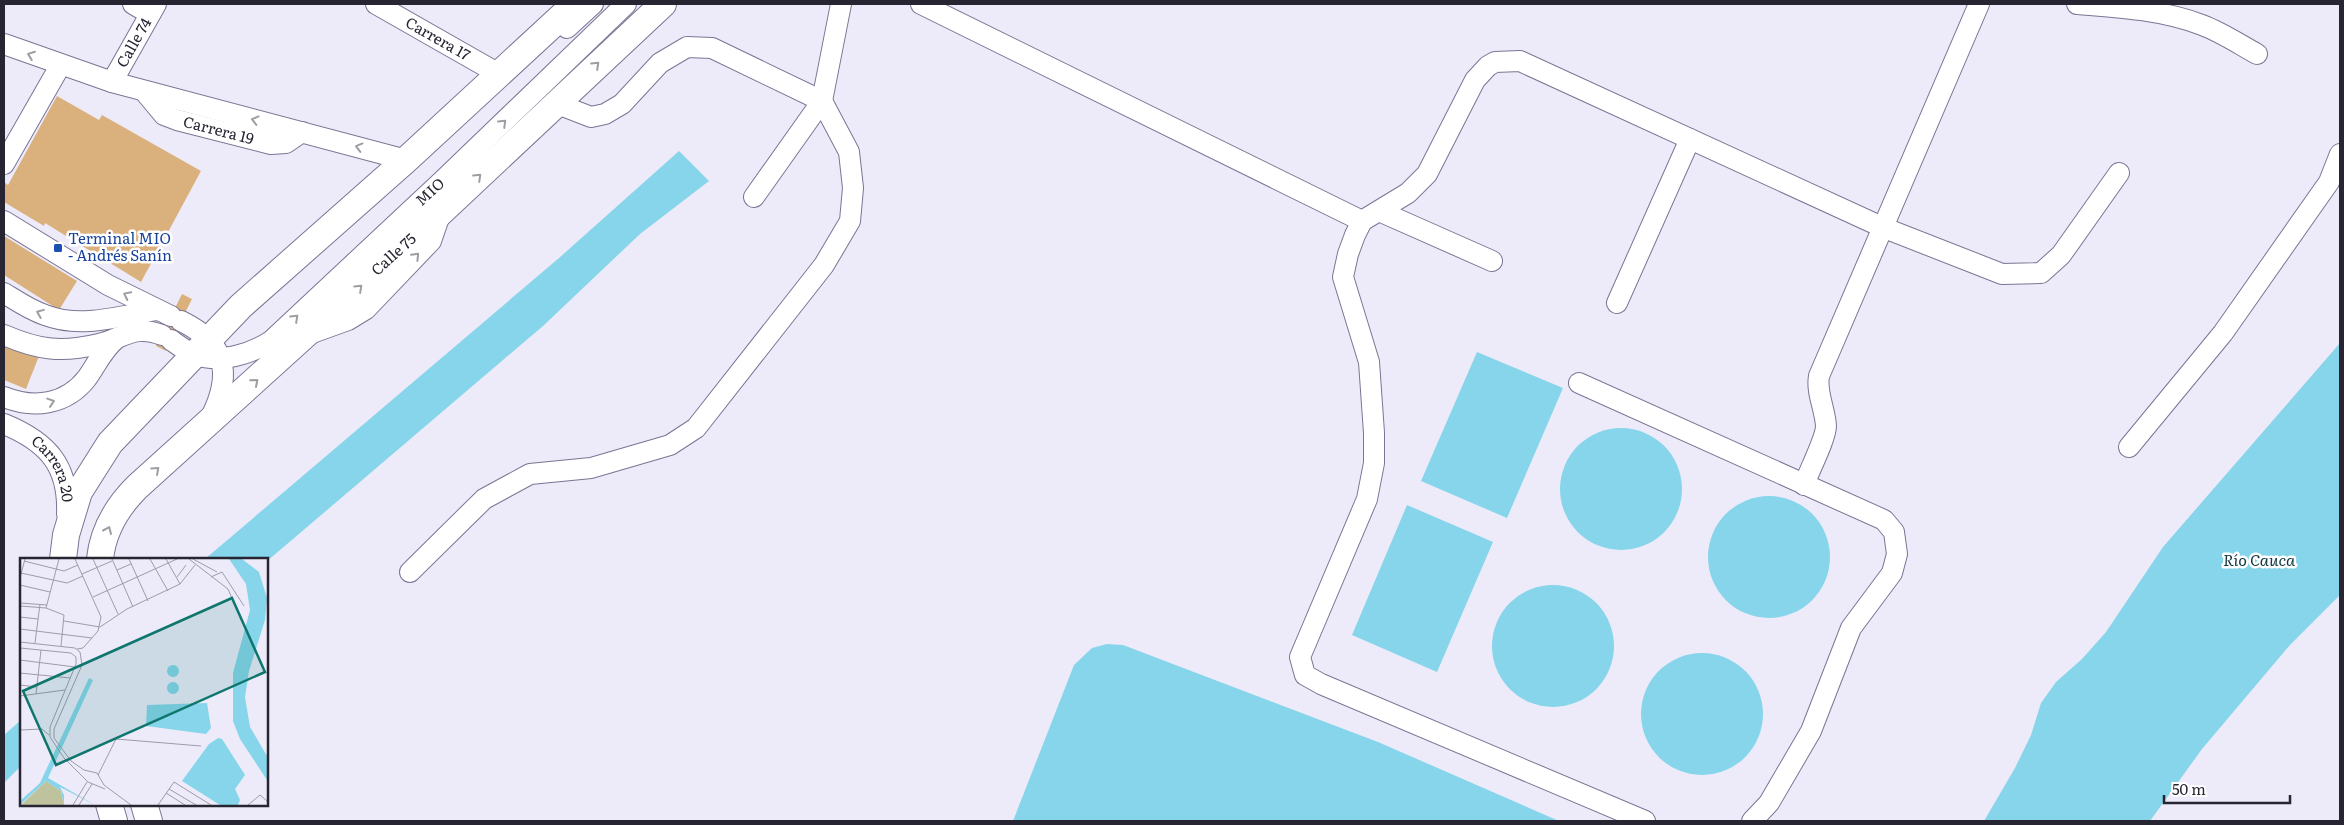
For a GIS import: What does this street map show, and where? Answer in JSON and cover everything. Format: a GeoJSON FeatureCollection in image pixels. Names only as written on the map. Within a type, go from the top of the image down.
{"type":"FeatureCollection","features":[{"type":"Feature","properties":{"kind":"main road"},"geometry":{"type":"LineString","coordinates":[[64,547],[79,492],[110,443],[210,349],[241,306],[406,160],[575,4]]}},
{"type":"Feature","properties":{"kind":"main road","name":"Calle 75"},"geometry":{"type":"LineString","coordinates":[[100,558],[106,533],[121,504],[441,212],[555,103],[663,4]]}},
{"type":"Feature","properties":{"kind":"main road"},"geometry":{"type":"LineString","coordinates":[[109,805],[114,821]]}},
{"type":"Feature","properties":{"kind":"main road"},"geometry":{"type":"LineString","coordinates":[[144,805],[149,821]]}},
{"type":"Feature","properties":{"kind":"street"},"geometry":{"type":"LineString","coordinates":[[132,4],[153,9]]}},
{"type":"Feature","properties":{"kind":"street","name":"Carrera 17"},"geometry":{"type":"LineString","coordinates":[[376,4],[499,74]]}},
{"type":"Feature","properties":{"kind":"street","name":"MIO"},"geometry":{"type":"LineString","coordinates":[[210,349],[417,167],[593,4]]}},
{"type":"Feature","properties":{"kind":"street","name":"MIO"},"geometry":{"type":"LineString","coordinates":[[210,349],[244,355],[271,341],[442,181],[626,4]]}},
{"type":"Feature","properties":{"kind":"street"},"geometry":{"type":"LineString","coordinates":[[754,197],[822,101],[841,4]]}},
{"type":"Feature","properties":{"kind":"street"},"geometry":{"type":"LineString","coordinates":[[921,4],[1370,216],[1492,261]]}},
{"type":"Feature","properties":{"kind":"street"},"geometry":{"type":"LineString","coordinates":[[1804,485],[1826,429],[1825,408],[1817,389],[1819,376],[1979,4]]}},
{"type":"Feature","properties":{"kind":"street"},"geometry":{"type":"LineString","coordinates":[[2077,4],[2102,4],[2178,17],[2203,25],[2257,54]]}},
{"type":"Feature","properties":{"kind":"street","name":"Calle 74"},"geometry":{"type":"LineString","coordinates":[[112,82],[153,9]]}},
{"type":"Feature","properties":{"kind":"street","name":"Carrera 19"},"geometry":{"type":"LineString","coordinates":[[4,44],[60,66],[112,82],[406,160]]}},
{"type":"Feature","properties":{"kind":"street"},"geometry":{"type":"LineString","coordinates":[[410,572],[484,500],[530,474],[591,468],[670,445],[696,428],[824,265],[850,221],[852,188],[849,152],[822,101],[712,48],[688,47],[660,63],[622,104],[605,114],[591,116],[555,103]]}},
{"type":"Feature","properties":{"kind":"street"},"geometry":{"type":"LineString","coordinates":[[1645,821],[1321,684],[1306,675],[1300,657],[1367,499],[1374,463],[1369,362],[1344,277],[1348,254],[1355,234],[1370,216],[1408,193],[1426,174],[1475,80],[1495,62],[1520,61],[1882,227],[2002,274],[2041,273],[2061,255],[2119,173]]}},
{"type":"Feature","properties":{"kind":"street"},"geometry":{"type":"LineString","coordinates":[[4,164],[60,66]]}},
{"type":"Feature","properties":{"kind":"street"},"geometry":{"type":"LineString","coordinates":[[1617,303],[1690,139]]}},
{"type":"Feature","properties":{"kind":"street"},"geometry":{"type":"LineString","coordinates":[[2129,447],[2223,332],[2329,182],[2340,154]]}},
{"type":"Feature","properties":{"kind":"street"},"geometry":{"type":"LineString","coordinates":[[4,221],[108,285],[200,330],[210,349],[223,386],[220,399],[208,424]]}},
{"type":"Feature","properties":{"kind":"street"},"geometry":{"type":"LineString","coordinates":[[4,293],[46,316],[70,320],[96,321],[170,315]]}},
{"type":"Feature","properties":{"kind":"street"},"geometry":{"type":"LineString","coordinates":[[70,320],[84,330],[94,345],[95,356],[92,370]]}},
{"type":"Feature","properties":{"kind":"street"},"geometry":{"type":"LineString","coordinates":[[4,336],[26,345],[47,350],[94,345],[130,332],[145,330],[210,349]]}},
{"type":"Feature","properties":{"kind":"street"},"geometry":{"type":"LineString","coordinates":[[4,397],[28,404],[50,402],[73,391],[92,370],[109,344],[120,336]]}},
{"type":"Feature","properties":{"kind":"street"},"geometry":{"type":"LineString","coordinates":[[1580,384],[1884,520],[1894,532],[1897,554],[1892,573],[1851,628],[1811,732],[1769,803],[1752,821]]}},
{"type":"Feature","properties":{"kind":"street","name":"Carrera 20"},"geometry":{"type":"LineString","coordinates":[[4,424],[21,431],[44,446],[60,468],[68,493],[64,547]]}},
{"type":"Feature","properties":{"kind":"water"},"geometry":{"type":"Polygon","coordinates":[[[679,151],[709,181],[640,234],[543,326],[268,560],[268,558],[206,558],[559,258],[679,151]]]}},
{"type":"Feature","properties":{"kind":"water","name":"Río Cauca"},"geometry":{"type":"Polygon","coordinates":[[[2340,343],[2340,595],[2290,645],[2202,749],[2150,821],[1984,821],[2015,768],[2031,735],[2041,703],[2056,682],[2082,659],[2106,632],[2163,547],[2340,343]]]}},
{"type":"Feature","properties":{"kind":"water"},"geometry":{"type":"Polygon","coordinates":[[[1477,352],[1563,388],[1507,518],[1421,481],[1477,352]]]}},
{"type":"Feature","properties":{"kind":"water"},"geometry":{"type":"Polygon","coordinates":[[[1621,428],[1644,432],[1664,446],[1678,466],[1682,489],[1678,512],[1664,532],[1644,546],[1621,550],[1598,546],[1578,532],[1564,512],[1560,489],[1564,466],[1578,446],[1598,432],[1621,428]]]}},
{"type":"Feature","properties":{"kind":"water"},"geometry":{"type":"Polygon","coordinates":[[[1769,496],[1792,500],[1812,514],[1826,534],[1830,557],[1826,580],[1812,600],[1792,614],[1769,618],[1746,614],[1726,600],[1712,580],[1708,557],[1712,534],[1726,514],[1746,500],[1769,496]]]}},
{"type":"Feature","properties":{"kind":"water"},"geometry":{"type":"Polygon","coordinates":[[[1407,505],[1493,542],[1437,672],[1352,635],[1407,505]]]}},
{"type":"Feature","properties":{"kind":"water"},"geometry":{"type":"Polygon","coordinates":[[[1553,585],[1576,589],[1596,603],[1610,623],[1614,646],[1610,669],[1596,689],[1576,703],[1553,707],[1530,703],[1510,689],[1496,669],[1492,646],[1496,623],[1510,603],[1530,589],[1553,585]]]}},
{"type":"Feature","properties":{"kind":"water"},"geometry":{"type":"Polygon","coordinates":[[[1107,644],[1123,645],[1378,742],[1559,821],[1013,821],[1074,665],[1092,648],[1107,644]]]}},
{"type":"Feature","properties":{"kind":"water"},"geometry":{"type":"Polygon","coordinates":[[[1702,653],[1725,657],[1745,671],[1759,691],[1763,714],[1759,737],[1745,757],[1725,771],[1702,775],[1679,771],[1659,757],[1645,737],[1641,714],[1645,691],[1659,671],[1679,657],[1702,653]]]}},
{"type":"Feature","properties":{"kind":"water"},"geometry":{"type":"Polygon","coordinates":[[[20,721],[20,767],[4,783],[4,735],[20,721]]]}},
{"type":"Feature","properties":{"kind":"building"},"geometry":{"type":"Polygon","coordinates":[[[57,96],[99,120],[102,115],[201,171],[141,282],[45,223],[44,226],[4,202],[4,182],[8,185],[57,96]]]}},
{"type":"Feature","properties":{"kind":"building"},"geometry":{"type":"Polygon","coordinates":[[[4,236],[77,281],[59,310],[4,275],[4,236]]]}},
{"type":"Feature","properties":{"kind":"building"},"geometry":{"type":"Polygon","coordinates":[[[182,294],[192,299],[166,351],[156,346],[182,294]]]}},
{"type":"Feature","properties":{"kind":"building"},"geometry":{"type":"Polygon","coordinates":[[[4,342],[39,356],[26,389],[4,380],[4,342]]]}},
{"type":"Feature","properties":{"kind":"place","name":"Terminal MIO - Andrés Sanín"},"geometry":{"type":"Point","coordinates":[58,248]}}]}
